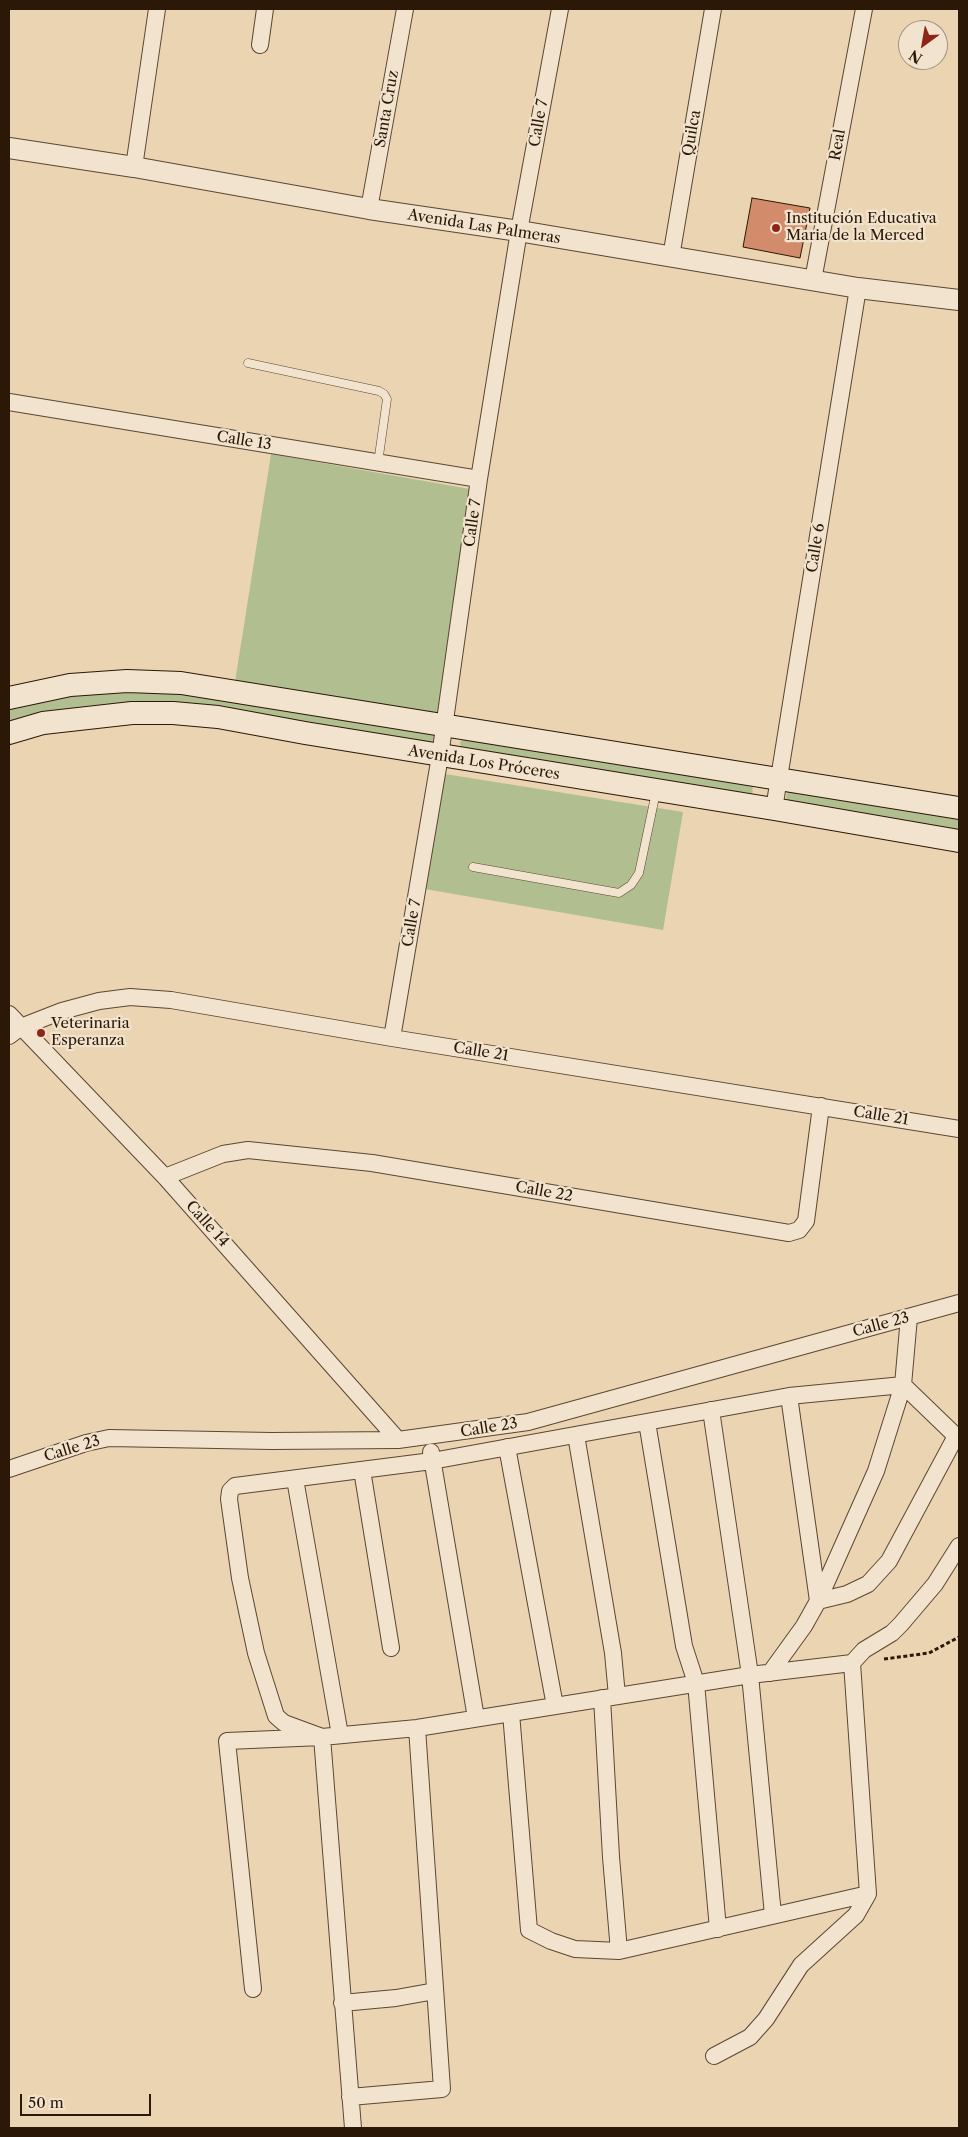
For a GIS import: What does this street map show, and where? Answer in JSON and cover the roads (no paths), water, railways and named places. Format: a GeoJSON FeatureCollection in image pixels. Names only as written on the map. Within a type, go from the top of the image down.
{"type":"FeatureCollection","features":[{"type":"Feature","properties":{"kind":"main road","name":"Avenida Los Próceres"},"geometry":{"type":"LineString","coordinates":[[9,698],[70,685],[127,681],[181,683],[959,808]]}},
{"type":"Feature","properties":{"kind":"main road","name":"Avenida Los Próceres"},"geometry":{"type":"LineString","coordinates":[[9,733],[42,723],[132,713],[173,713],[218,717],[440,756],[774,809],[959,842]]}},
{"type":"Feature","properties":{"kind":"street"},"geometry":{"type":"LineString","coordinates":[[134,167],[157,9]]}},
{"type":"Feature","properties":{"kind":"street"},"geometry":{"type":"LineString","coordinates":[[260,46],[265,9]]}},
{"type":"Feature","properties":{"kind":"street","name":"Santa Cruz"},"geometry":{"type":"LineString","coordinates":[[369,209],[405,9]]}},
{"type":"Feature","properties":{"kind":"street","name":"Calle 7"},"geometry":{"type":"LineString","coordinates":[[392,1038],[445,726],[479,479],[519,231],[560,9]]}},
{"type":"Feature","properties":{"kind":"street","name":"Quilca"},"geometry":{"type":"LineString","coordinates":[[671,257],[713,9]]}},
{"type":"Feature","properties":{"kind":"street","name":"Real"},"geometry":{"type":"LineString","coordinates":[[813,280],[864,9]]}},
{"type":"Feature","properties":{"kind":"street","name":"Avenida Las Palmeras"},"geometry":{"type":"LineString","coordinates":[[9,148],[134,167],[369,209],[519,231],[858,288],[959,300]]}},
{"type":"Feature","properties":{"kind":"street","name":"Calle 6"},"geometry":{"type":"LineString","coordinates":[[774,809],[858,288]]}},
{"type":"Feature","properties":{"kind":"street","name":"Calle 13"},"geometry":{"type":"LineString","coordinates":[[9,402],[479,479]]}},
{"type":"Feature","properties":{"kind":"street","name":"Calle 21"},"geometry":{"type":"LineString","coordinates":[[15,1032],[62,1011],[99,1001],[130,996],[171,1000],[392,1038],[959,1129]]}},
{"type":"Feature","properties":{"kind":"street","name":"Calle 14"},"geometry":{"type":"LineString","coordinates":[[9,1014],[15,1032],[165,1177],[398,1440]]}},
{"type":"Feature","properties":{"kind":"street","name":"Calle 22"},"geometry":{"type":"LineString","coordinates":[[165,1177],[223,1154],[248,1150],[372,1163],[789,1233],[800,1230],[806,1221],[821,1106]]}},
{"type":"Feature","properties":{"kind":"street","name":"Calle 23"},"geometry":{"type":"LineString","coordinates":[[9,1469],[86,1442],[109,1438],[271,1441],[398,1440],[528,1422],[959,1303]]}},
{"type":"Feature","properties":{"kind":"street"},"geometry":{"type":"LineString","coordinates":[[770,1673],[804,1626],[818,1600],[876,1471],[903,1384],[909,1317]]}},
{"type":"Feature","properties":{"kind":"street"},"geometry":{"type":"LineString","coordinates":[[322,1737],[284,1723],[276,1716],[256,1654],[244,1597],[229,1498],[230,1492],[235,1486],[432,1461],[789,1396],[903,1384]]}},
{"type":"Feature","properties":{"kind":"street"},"geometry":{"type":"LineString","coordinates":[[818,1600],[847,1594],[868,1584],[889,1561],[957,1438],[903,1384]]}},
{"type":"Feature","properties":{"kind":"street"},"geometry":{"type":"LineString","coordinates":[[789,1396],[818,1600]]}},
{"type":"Feature","properties":{"kind":"street"},"geometry":{"type":"LineString","coordinates":[[711,1410],[750,1675],[773,1915]]}},
{"type":"Feature","properties":{"kind":"street"},"geometry":{"type":"LineString","coordinates":[[647,1422],[684,1646],[696,1683],[718,1929]]}},
{"type":"Feature","properties":{"kind":"street"},"geometry":{"type":"LineString","coordinates":[[576,1435],[613,1653],[609,1697],[611,1857],[619,1951]]}},
{"type":"Feature","properties":{"kind":"street"},"geometry":{"type":"LineString","coordinates":[[428,1437],[476,1718]]}},
{"type":"Feature","properties":{"kind":"street"},"geometry":{"type":"LineString","coordinates":[[507,1447],[555,1706]]}},
{"type":"Feature","properties":{"kind":"street"},"geometry":{"type":"LineString","coordinates":[[362,1470],[391,1648]]}},
{"type":"Feature","properties":{"kind":"street"},"geometry":{"type":"LineString","coordinates":[[295,1479],[340,1736]]}},
{"type":"Feature","properties":{"kind":"street"},"geometry":{"type":"LineString","coordinates":[[253,1988],[227,1741],[340,1736],[417,1728],[696,1683],[852,1662],[864,1650],[892,1633],[935,1584],[959,1546]]}},
{"type":"Feature","properties":{"kind":"street"},"geometry":{"type":"LineString","coordinates":[[714,2056],[750,2037],[766,2019],[801,1965],[856,1916],[868,1894],[852,1662]]}},
{"type":"Feature","properties":{"kind":"street"},"geometry":{"type":"LineString","coordinates":[[511,1713],[529,1930],[551,1941],[575,1949],[619,1951],[868,1894]]}},
{"type":"Feature","properties":{"kind":"street"},"geometry":{"type":"LineString","coordinates":[[350,2097],[442,2089],[417,1728]]}},
{"type":"Feature","properties":{"kind":"street"},"geometry":{"type":"LineString","coordinates":[[322,1737],[335,1879],[342,2003],[353,2128]]}},
{"type":"Feature","properties":{"kind":"street"},"geometry":{"type":"LineString","coordinates":[[342,2003],[396,1998],[435,1991]]}},
{"type":"Feature","properties":{"kind":"lane"},"geometry":{"type":"LineString","coordinates":[[248,363],[379,391],[384,394],[387,399],[378,463]]}},
{"type":"Feature","properties":{"kind":"lane"},"geometry":{"type":"LineString","coordinates":[[474,867],[619,893],[631,885],[639,872],[656,790]]}},
{"type":"Feature","properties":{"kind":"place","name":"Institución Educativa Maria de la Merced"},"geometry":{"type":"Point","coordinates":[776,228]}},
{"type":"Feature","properties":{"kind":"place","name":"Veterinaria Esperanza"},"geometry":{"type":"Point","coordinates":[41,1033]}}]}
